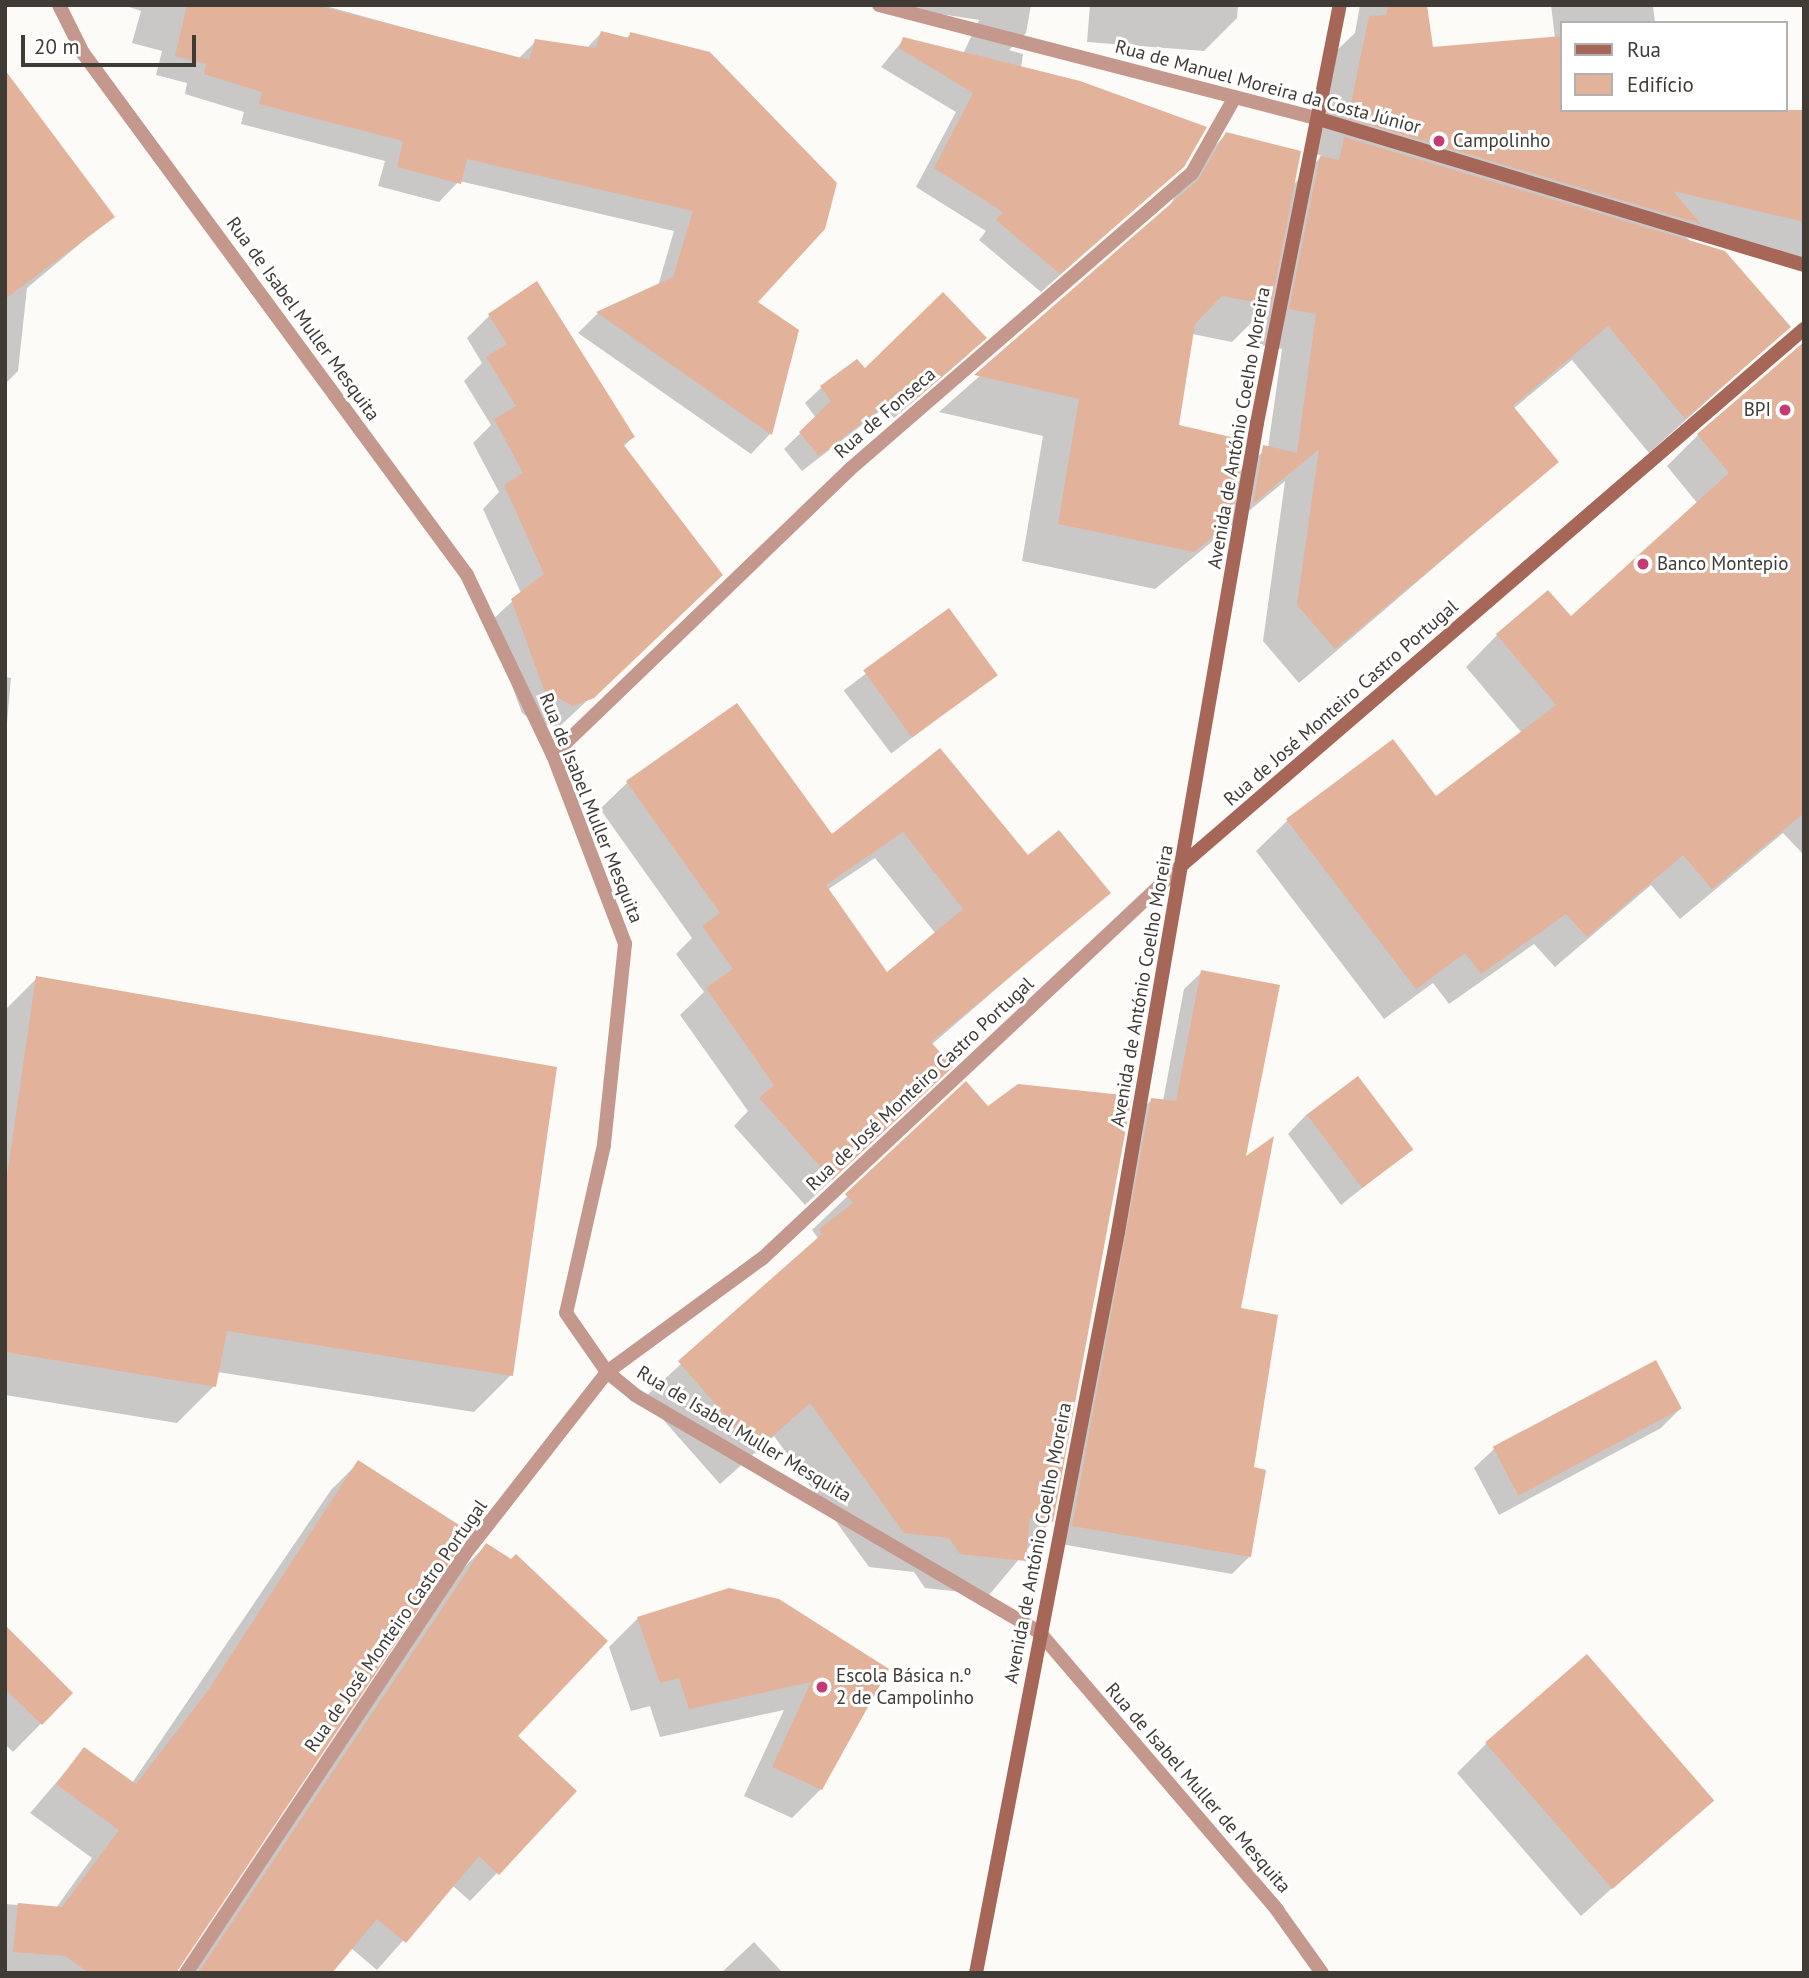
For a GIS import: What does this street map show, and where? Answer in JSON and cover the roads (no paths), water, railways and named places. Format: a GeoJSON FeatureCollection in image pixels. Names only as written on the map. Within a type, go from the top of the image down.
{"type":"FeatureCollection","features":[{"type":"Feature","properties":{"kind":"main road","name":"Avenida de António Coelho Moreira"},"geometry":{"type":"LineString","coordinates":[[976,1973],[1183,864],[1257,423],[1319,119],[1339,5]]}},
{"type":"Feature","properties":{"kind":"main road","name":"Rua de Manuel Moreira da Costa Júnior"},"geometry":{"type":"LineString","coordinates":[[1319,119],[1804,265]]}},
{"type":"Feature","properties":{"kind":"main road","name":"Rua de José Monteiro Castro Portugal"},"geometry":{"type":"LineString","coordinates":[[1183,864],[1804,329]]}},
{"type":"Feature","properties":{"kind":"street","name":"Rua de Isabel Muller Mesquita"},"geometry":{"type":"LineString","coordinates":[[59,5],[83,52],[467,575],[553,755],[625,944],[604,1145],[566,1312],[607,1372],[713,1442],[1040,1633]]}},
{"type":"Feature","properties":{"kind":"street","name":"Rua de Manuel Moreira da Costa Júnior"},"geometry":{"type":"LineString","coordinates":[[879,5],[1319,119]]}},
{"type":"Feature","properties":{"kind":"street","name":"Rua de Fonseca"},"geometry":{"type":"LineString","coordinates":[[553,755],[849,470],[1192,173],[1236,97]]}},
{"type":"Feature","properties":{"kind":"street","name":"Rua de José Monteiro Castro Portugal"},"geometry":{"type":"LineString","coordinates":[[186,1973],[465,1554],[607,1372],[763,1258],[1183,864]]}},
{"type":"Feature","properties":{"kind":"street","name":"Rua de Isabel Muller de Mesquita"},"geometry":{"type":"LineString","coordinates":[[1040,1633],[1277,1910],[1322,1973]]}},
{"type":"Feature","properties":{"kind":"place","name":"Campolinho"},"geometry":{"type":"Point","coordinates":[1439,141]}},
{"type":"Feature","properties":{"kind":"place","name":"BPI"},"geometry":{"type":"Point","coordinates":[1785,410]}},
{"type":"Feature","properties":{"kind":"place","name":"Banco Montepio"},"geometry":{"type":"Point","coordinates":[1643,564]}},
{"type":"Feature","properties":{"kind":"place","name":"Escola Básica n.º 2 de Campolinho"},"geometry":{"type":"Point","coordinates":[822,1687]}}]}
